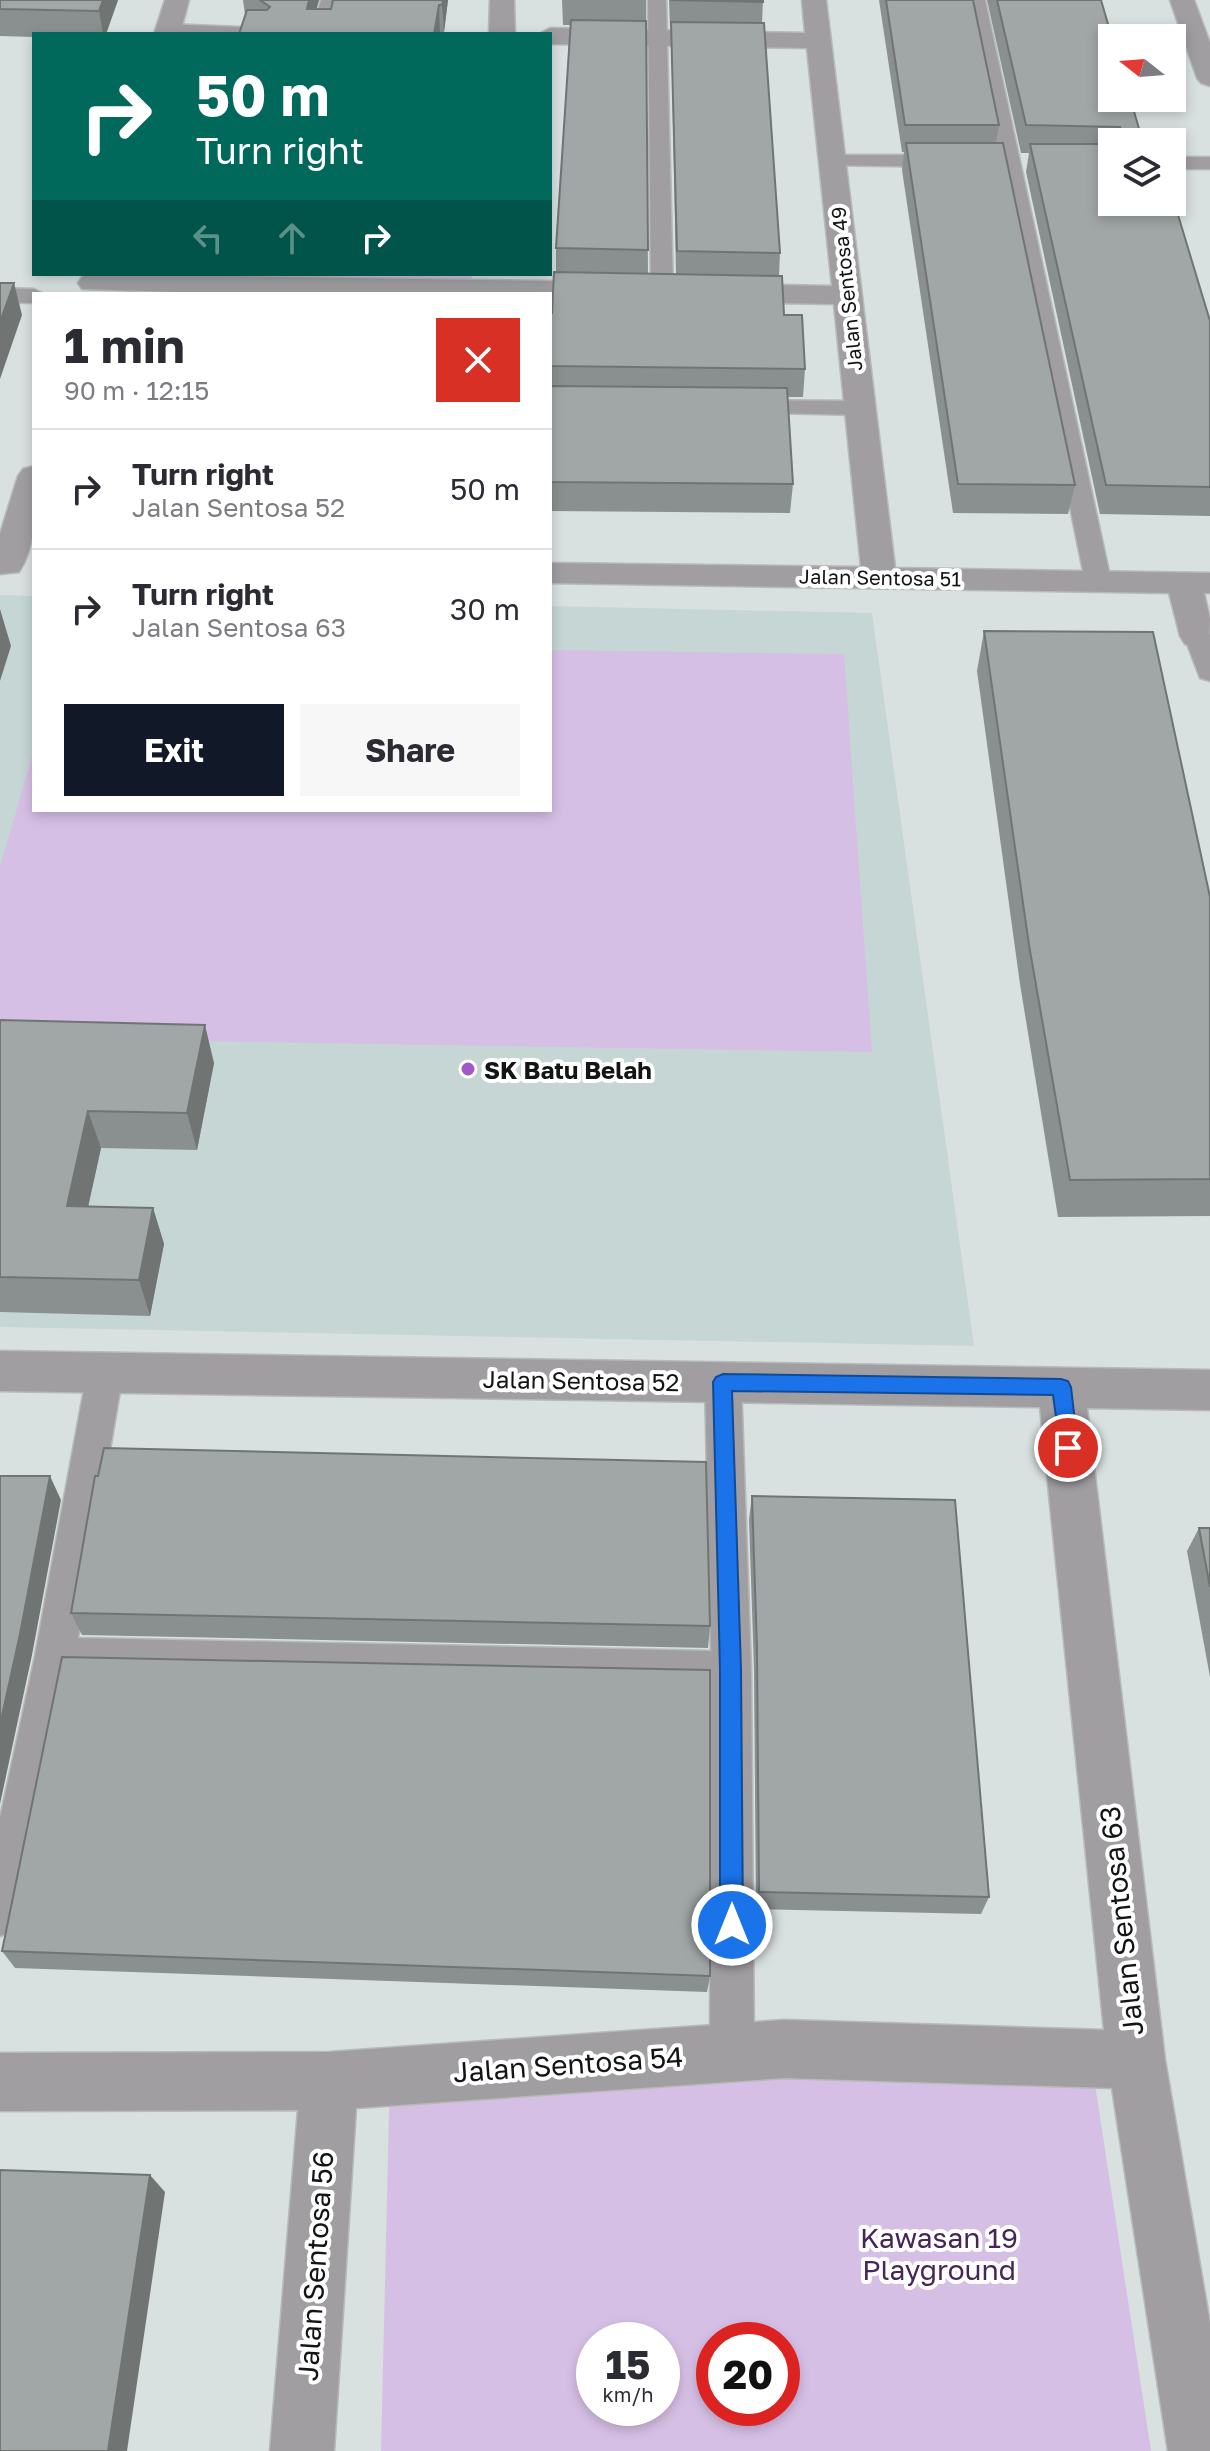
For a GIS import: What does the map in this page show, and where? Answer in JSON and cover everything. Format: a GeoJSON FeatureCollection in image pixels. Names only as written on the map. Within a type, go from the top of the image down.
{"type":"FeatureCollection","features":[{"type":"Feature","properties":{"kind":"street"},"geometry":{"type":"LineString","coordinates":[[167,32],[177,0]]}},
{"type":"Feature","properties":{"kind":"street"},"geometry":{"type":"LineString","coordinates":[[502,0],[502,32]]}},
{"type":"Feature","properties":{"kind":"street","name":"Jalan Sentosa 49"},"geometry":{"type":"LineString","coordinates":[[814,0],[879,577]]}},
{"type":"Feature","properties":{"kind":"street"},"geometry":{"type":"LineString","coordinates":[[1182,0],[1210,78]]}},
{"type":"Feature","properties":{"kind":"street"},"geometry":{"type":"LineString","coordinates":[[552,36],[819,41]]}},
{"type":"Feature","properties":{"kind":"street"},"geometry":{"type":"LineString","coordinates":[[92,284],[471,280],[662,292],[847,295]]}},
{"type":"Feature","properties":{"kind":"street"},"geometry":{"type":"LineString","coordinates":[[14,566],[32,485]]}},
{"type":"Feature","properties":{"kind":"street","name":"Jalan Sentosa 51"},"geometry":{"type":"LineString","coordinates":[[552,573],[1197,583]]}},
{"type":"Feature","properties":{"kind":"street"},"geometry":{"type":"LineString","coordinates":[[1197,583],[1197,636]]}},
{"type":"Feature","properties":{"kind":"street","name":"Jalan Sentosa 52"},"geometry":{"type":"LineString","coordinates":[[0,1371],[1210,1390]]}},
{"type":"Feature","properties":{"kind":"street","name":"Jalan Sentosa 63"},"geometry":{"type":"LineString","coordinates":[[1061,1387],[1136,2060],[1200,2451]]}},
{"type":"Feature","properties":{"kind":"street","name":"Jalan Sentosa 54"},"geometry":{"type":"LineString","coordinates":[[0,2082],[329,2081],[784,2049],[1136,2060]]}},
{"type":"Feature","properties":{"kind":"street","name":"Jalan Sentosa 56"},"geometry":{"type":"LineString","coordinates":[[302,2451],[329,2081]]}},
{"type":"Feature","properties":{"kind":"lane"},"geometry":{"type":"LineString","coordinates":[[322,32],[330,0]]}},
{"type":"Feature","properties":{"kind":"lane"},"geometry":{"type":"LineString","coordinates":[[657,0],[662,292]]}},
{"type":"Feature","properties":{"kind":"lane"},"geometry":{"type":"LineString","coordinates":[[976,0],[1001,162],[1098,581]]}},
{"type":"Feature","properties":{"kind":"lane"},"geometry":{"type":"LineString","coordinates":[[832,161],[964,162]]}},
{"type":"Feature","properties":{"kind":"lane"},"geometry":{"type":"LineString","coordinates":[[1001,162],[1038,162]]}},
{"type":"Feature","properties":{"kind":"lane"},"geometry":{"type":"LineString","coordinates":[[1186,163],[1210,163]]}},
{"type":"Feature","properties":{"kind":"lane"},"geometry":{"type":"LineString","coordinates":[[0,295],[32,296]]}},
{"type":"Feature","properties":{"kind":"lane"},"geometry":{"type":"LineString","coordinates":[[720,407],[860,408]]}},
{"type":"Feature","properties":{"kind":"lane"},"geometry":{"type":"LineString","coordinates":[[1197,636],[1210,672]]}},
{"type":"Feature","properties":{"kind":"lane"},"geometry":{"type":"LineString","coordinates":[[0,1915],[55,1656],[105,1373]]}},
{"type":"Feature","properties":{"kind":"lane"},"geometry":{"type":"LineString","coordinates":[[723,1382],[731,1670],[732,2053]]}},
{"type":"Feature","properties":{"kind":"lane"},"geometry":{"type":"LineString","coordinates":[[55,1656],[731,1670]]}},
{"type":"Feature","properties":{"kind":"shaded area","name":"SK Batu Belah"},"geometry":{"type":"Polygon","coordinates":[[[0,595],[32,596],[32,812],[552,812],[552,606],[872,613],[974,1346],[0,1327],[0,595]]]}},
{"type":"Feature","properties":{"kind":"green space"},"geometry":{"type":"Polygon","coordinates":[[[94,276],[472,276],[471,286],[92,283],[94,276]]]}},
{"type":"Feature","properties":{"kind":"green space"},"geometry":{"type":"Polygon","coordinates":[[[552,650],[844,654],[872,1052],[0,1038],[0,867],[32,756],[32,812],[552,812],[552,650]]]}},
{"type":"Feature","properties":{"kind":"green space","name":"Kawasan 19 Playground"},"geometry":{"type":"Polygon","coordinates":[[[390,2069],[1093,2071],[1151,2451],[381,2451],[390,2069]]]}},
{"type":"Feature","properties":{"kind":"building"},"geometry":{"type":"Polygon","coordinates":[[[0,0],[103,0],[99,11],[0,9],[0,0]]]}},
{"type":"Feature","properties":{"kind":"building"},"geometry":{"type":"Polygon","coordinates":[[[260,0],[309,0],[307,9],[331,9],[333,0],[443,0],[439,5],[434,32],[240,32],[247,10],[267,10],[270,7],[260,0]]]}},
{"type":"Feature","properties":{"kind":"building"},"geometry":{"type":"Polygon","coordinates":[[[670,0],[763,0],[763,2],[670,0]]]}},
{"type":"Feature","properties":{"kind":"building"},"geometry":{"type":"Polygon","coordinates":[[[886,0],[973,0],[999,125],[905,125],[886,0]]]}},
{"type":"Feature","properties":{"kind":"building"},"geometry":{"type":"Polygon","coordinates":[[[997,0],[1101,0],[1108,24],[1098,24],[1098,112],[1134,112],[1139,128],[1026,125],[997,0]]]}},
{"type":"Feature","properties":{"kind":"building"},"geometry":{"type":"Polygon","coordinates":[[[571,20],[646,21],[648,250],[556,248],[571,20]]]}},
{"type":"Feature","properties":{"kind":"building"},"geometry":{"type":"Polygon","coordinates":[[[671,22],[764,23],[780,253],[677,251],[671,22]]]}},
{"type":"Feature","properties":{"kind":"building"},"geometry":{"type":"Polygon","coordinates":[[[906,143],[1003,143],[1075,485],[958,484],[906,143]]]}},
{"type":"Feature","properties":{"kind":"building"},"geometry":{"type":"Polygon","coordinates":[[[1030,144],[1098,144],[1098,216],[1178,216],[1210,321],[1210,487],[1106,485],[1030,144]]]}},
{"type":"Feature","properties":{"kind":"building"},"geometry":{"type":"Polygon","coordinates":[[[554,272],[782,276],[784,315],[802,315],[805,369],[552,366],[554,272]]]}},
{"type":"Feature","properties":{"kind":"building"},"geometry":{"type":"Polygon","coordinates":[[[0,283],[14,283],[0,322],[0,283]]]}},
{"type":"Feature","properties":{"kind":"building"},"geometry":{"type":"Polygon","coordinates":[[[552,386],[787,388],[793,484],[552,482],[552,386]]]}},
{"type":"Feature","properties":{"kind":"building"},"geometry":{"type":"Polygon","coordinates":[[[984,631],[1153,632],[1210,897],[1210,1179],[1070,1180],[1029,945],[984,631]]]}},
{"type":"Feature","properties":{"kind":"building"},"geometry":{"type":"Polygon","coordinates":[[[0,1020],[205,1025],[187,1113],[88,1111],[67,1206],[153,1208],[139,1280],[0,1277],[0,1020]]]}},
{"type":"Feature","properties":{"kind":"building"},"geometry":{"type":"Polygon","coordinates":[[[104,1448],[706,1462],[710,1626],[71,1613],[95,1476],[98,1476],[104,1448]]]}},
{"type":"Feature","properties":{"kind":"building"},"geometry":{"type":"Polygon","coordinates":[[[0,1476],[50,1476],[0,1725],[0,1476]]]}},
{"type":"Feature","properties":{"kind":"building"},"geometry":{"type":"Polygon","coordinates":[[[752,1496],[955,1500],[989,1897],[759,1892],[752,1496]]]}},
{"type":"Feature","properties":{"kind":"building"},"geometry":{"type":"Polygon","coordinates":[[[1199,1528],[1210,1528],[1210,1587],[1199,1528]]]}},
{"type":"Feature","properties":{"kind":"building"},"geometry":{"type":"Polygon","coordinates":[[[62,1657],[710,1670],[710,1976],[2,1951],[62,1657]]]}},
{"type":"Feature","properties":{"kind":"building"},"geometry":{"type":"Polygon","coordinates":[[[0,2170],[150,2175],[108,2451],[0,2451],[0,2170]]]}},
{"type":"Feature","properties":{"kind":"place","name":"SK Batu Belah"},"geometry":{"type":"Point","coordinates":[468,1069]}},
{"type":"Feature","properties":{"kind":"route"},"geometry":{"type":"LineString","coordinates":[[732,1925],[731,1670],[723,1382],[1061,1387],[1068,1448]]}}]}
